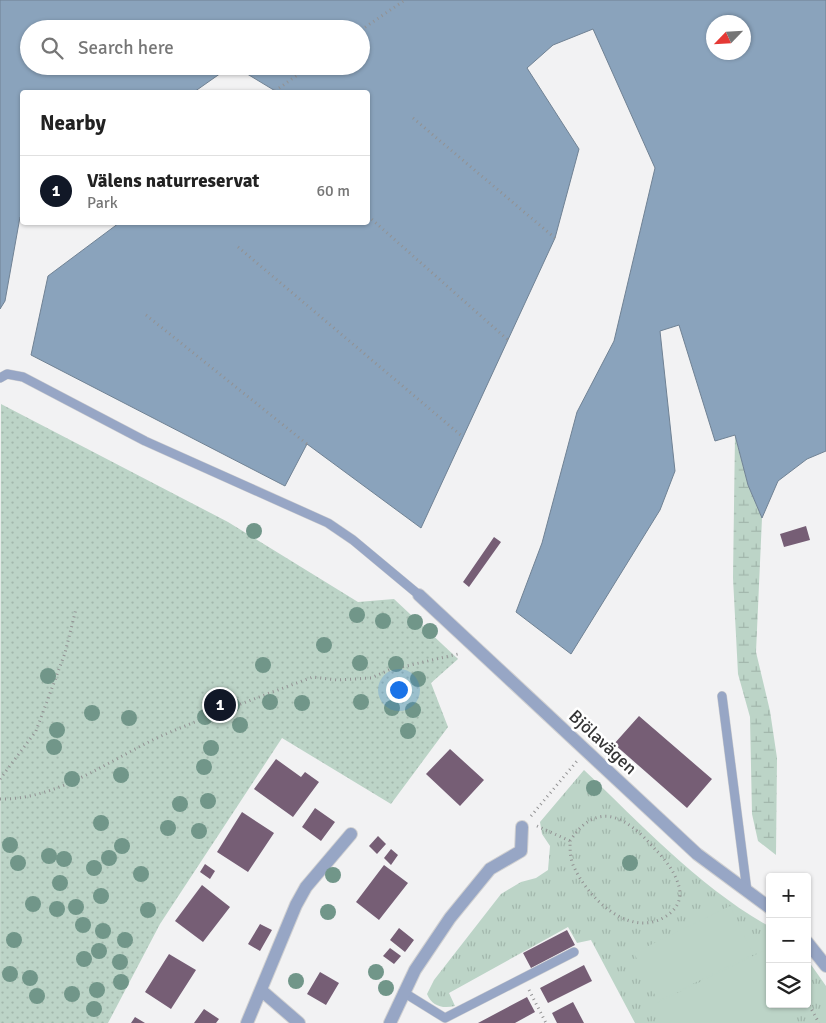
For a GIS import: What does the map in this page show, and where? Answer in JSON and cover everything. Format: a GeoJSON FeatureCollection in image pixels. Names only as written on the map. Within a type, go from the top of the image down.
{"type":"FeatureCollection","features":[{"type":"Feature","properties":{"kind":"street","name":"Bjölavägen"},"geometry":{"type":"LineString","coordinates":[[419,595],[697,854],[766,905]]}},
{"type":"Feature","properties":{"kind":"street"},"geometry":{"type":"LineString","coordinates":[[390,1023],[415,970],[450,918],[490,869],[521,851],[524,824]]}},
{"type":"Feature","properties":{"kind":"street"},"geometry":{"type":"LineString","coordinates":[[247,1023],[262,991],[296,905],[306,887],[351,834]]}},
{"type":"Feature","properties":{"kind":"street"},"geometry":{"type":"LineString","coordinates":[[811,947],[826,966]]}},
{"type":"Feature","properties":{"kind":"street"},"geometry":{"type":"LineString","coordinates":[[262,991],[299,1023]]}},
{"type":"Feature","properties":{"kind":"lane"},"geometry":{"type":"LineString","coordinates":[[0,378],[7,374],[23,377],[145,441],[328,523],[353,540],[419,595]]}},
{"type":"Feature","properties":{"kind":"lane"},"geometry":{"type":"LineString","coordinates":[[722,696],[747,891]]}},
{"type":"Feature","properties":{"kind":"lane"},"geometry":{"type":"LineString","coordinates":[[403,992],[445,1018],[574,952]]}},
{"type":"Feature","properties":{"kind":"path"},"geometry":{"type":"LineString","coordinates":[[370,24],[405,0]]}},
{"type":"Feature","properties":{"kind":"path"},"geometry":{"type":"LineString","coordinates":[[276,90],[297,75]]}},
{"type":"Feature","properties":{"kind":"path"},"geometry":{"type":"LineString","coordinates":[[413,118],[555,238]]}},
{"type":"Feature","properties":{"kind":"path"},"geometry":{"type":"LineString","coordinates":[[370,218],[508,340]]}},
{"type":"Feature","properties":{"kind":"path"},"geometry":{"type":"LineString","coordinates":[[238,248],[463,437]]}},
{"type":"Feature","properties":{"kind":"path"},"geometry":{"type":"LineString","coordinates":[[146,315],[306,444]]}},
{"type":"Feature","properties":{"kind":"path"},"geometry":{"type":"LineString","coordinates":[[0,779],[36,730],[64,653],[76,609]]}},
{"type":"Feature","properties":{"kind":"path"},"geometry":{"type":"LineString","coordinates":[[0,799],[42,795],[125,756],[166,734],[313,677],[337,680],[370,678],[389,670],[476,650]]}},
{"type":"Feature","properties":{"kind":"path"},"geometry":{"type":"LineString","coordinates":[[570,841],[524,824],[586,749]]}},
{"type":"Feature","properties":{"kind":"path"},"geometry":{"type":"LineString","coordinates":[[605,816],[625,820],[648,840],[670,867],[679,889],[678,904],[668,915],[650,924],[632,922],[622,917],[599,901],[585,886],[573,866],[570,841],[577,830],[594,819],[605,816]]}},
{"type":"Feature","properties":{"kind":"path"},"geometry":{"type":"LineString","coordinates":[[523,978],[546,1023]]}},
{"type":"Feature","properties":{"kind":"path"},"geometry":{"type":"LineString","coordinates":[[810,1008],[818,1023]]}},
{"type":"Feature","properties":{"kind":"green space"},"geometry":{"type":"Polygon","coordinates":[[[1,404],[228,522],[358,602],[394,599],[458,659],[431,683],[448,727],[391,804],[282,738],[160,924],[108,1023],[0,1023],[1,404]]]}},
{"type":"Feature","properties":{"kind":"green space"},"geometry":{"type":"Polygon","coordinates":[[[735,435],[748,485],[762,518],[756,652],[770,711],[777,758],[776,855],[758,841],[752,814],[750,717],[738,674],[733,578],[735,435]]]}},
{"type":"Feature","properties":{"kind":"green space"},"geometry":{"type":"Polygon","coordinates":[[[584,770],[695,874],[744,911],[766,925],[766,1008],[811,1008],[811,965],[826,986],[826,1023],[635,1023],[591,940],[577,943],[568,927],[449,993],[455,1006],[442,1007],[435,1004],[427,994],[434,980],[501,894],[521,882],[536,878],[548,870],[550,846],[542,834],[540,822],[584,770]]]}},
{"type":"Feature","properties":{"kind":"green space"},"geometry":{"type":"Polygon","coordinates":[[[730,906],[753,954],[658,1001],[634,953],[730,906]]]}},
{"type":"Feature","properties":{"kind":"green space"},"geometry":{"type":"Polygon","coordinates":[[[763,951],[766,957],[766,1008],[791,1008],[798,1023],[667,1023],[657,1003],[763,951]]]}},
{"type":"Feature","properties":{"kind":"water"},"geometry":{"type":"Polygon","coordinates":[[[0,0],[826,0],[826,451],[807,459],[778,481],[762,518],[748,485],[735,435],[715,441],[679,325],[660,331],[675,471],[660,510],[571,654],[516,612],[542,543],[577,412],[614,341],[655,168],[593,29],[553,45],[527,68],[579,149],[555,238],[421,528],[307,444],[285,486],[31,355],[48,276],[116,225],[370,225],[370,90],[274,90],[249,75],[370,75],[370,20],[20,20],[20,75],[218,75],[197,90],[20,90],[20,217],[5,301],[0,309],[0,0]]]}},
{"type":"Feature","properties":{"kind":"building"},"geometry":{"type":"Polygon","coordinates":[[[806,526],[810,540],[784,547],[780,534],[806,526]]]}},
{"type":"Feature","properties":{"kind":"building"},"geometry":{"type":"Polygon","coordinates":[[[494,537],[501,542],[469,587],[463,582],[494,537]]]}},
{"type":"Feature","properties":{"kind":"building"},"geometry":{"type":"Polygon","coordinates":[[[639,716],[712,779],[687,808],[614,744],[639,716]]]}},
{"type":"Feature","properties":{"kind":"building"},"geometry":{"type":"Polygon","coordinates":[[[450,749],[484,780],[460,806],[426,774],[450,749]]]}},
{"type":"Feature","properties":{"kind":"building"},"geometry":{"type":"Polygon","coordinates":[[[276,759],[301,777],[305,772],[319,782],[293,817],[254,789],[276,759]]]}},
{"type":"Feature","properties":{"kind":"building"},"geometry":{"type":"Polygon","coordinates":[[[315,808],[335,822],[321,841],[302,827],[315,808]]]}},
{"type":"Feature","properties":{"kind":"building"},"geometry":{"type":"Polygon","coordinates":[[[242,812],[274,833],[248,872],[217,852],[242,812]]]}},
{"type":"Feature","properties":{"kind":"building"},"geometry":{"type":"Polygon","coordinates":[[[378,836],[386,844],[377,854],[369,846],[378,836]]]}},
{"type":"Feature","properties":{"kind":"building"},"geometry":{"type":"Polygon","coordinates":[[[391,849],[398,855],[391,865],[384,858],[391,849]]]}},
{"type":"Feature","properties":{"kind":"building"},"geometry":{"type":"Polygon","coordinates":[[[205,864],[215,871],[210,879],[200,872],[205,864]]]}},
{"type":"Feature","properties":{"kind":"building"},"geometry":{"type":"Polygon","coordinates":[[[384,865],[408,883],[379,920],[356,902],[384,865]]]}},
{"type":"Feature","properties":{"kind":"building"},"geometry":{"type":"Polygon","coordinates":[[[202,885],[230,907],[203,942],[175,921],[202,885]]]}},
{"type":"Feature","properties":{"kind":"building"},"geometry":{"type":"Polygon","coordinates":[[[260,924],[272,930],[260,951],[248,944],[260,924]]]}},
{"type":"Feature","properties":{"kind":"building"},"geometry":{"type":"Polygon","coordinates":[[[399,928],[414,940],[405,952],[390,940],[399,928]]]}},
{"type":"Feature","properties":{"kind":"building"},"geometry":{"type":"Polygon","coordinates":[[[567,930],[575,945],[531,968],[523,953],[567,930]]]}},
{"type":"Feature","properties":{"kind":"building"},"geometry":{"type":"Polygon","coordinates":[[[390,948],[401,956],[394,964],[383,956],[390,948]]]}},
{"type":"Feature","properties":{"kind":"building"},"geometry":{"type":"Polygon","coordinates":[[[169,954],[196,970],[171,1009],[145,992],[169,954]]]}},
{"type":"Feature","properties":{"kind":"building"},"geometry":{"type":"Polygon","coordinates":[[[584,965],[592,981],[548,1003],[540,988],[584,965]]]}},
{"type":"Feature","properties":{"kind":"building"},"geometry":{"type":"Polygon","coordinates":[[[320,972],[339,983],[326,1005],[307,994],[320,972]]]}},
{"type":"Feature","properties":{"kind":"building"},"geometry":{"type":"Polygon","coordinates":[[[527,997],[535,1012],[515,1023],[478,1023],[527,997]]]}},
{"type":"Feature","properties":{"kind":"building"},"geometry":{"type":"Polygon","coordinates":[[[573,1002],[584,1023],[557,1023],[552,1013],[573,1002]]]}},
{"type":"Feature","properties":{"kind":"building"},"geometry":{"type":"Polygon","coordinates":[[[204,1009],[219,1019],[216,1023],[194,1023],[204,1009]]]}},
{"type":"Feature","properties":{"kind":"building"},"geometry":{"type":"Polygon","coordinates":[[[135,1017],[145,1023],[131,1023],[135,1017]]]}},
{"type":"Feature","properties":{"kind":"place","name":"Välens naturreservat"},"geometry":{"type":"Point","coordinates":[220,705]}}]}
